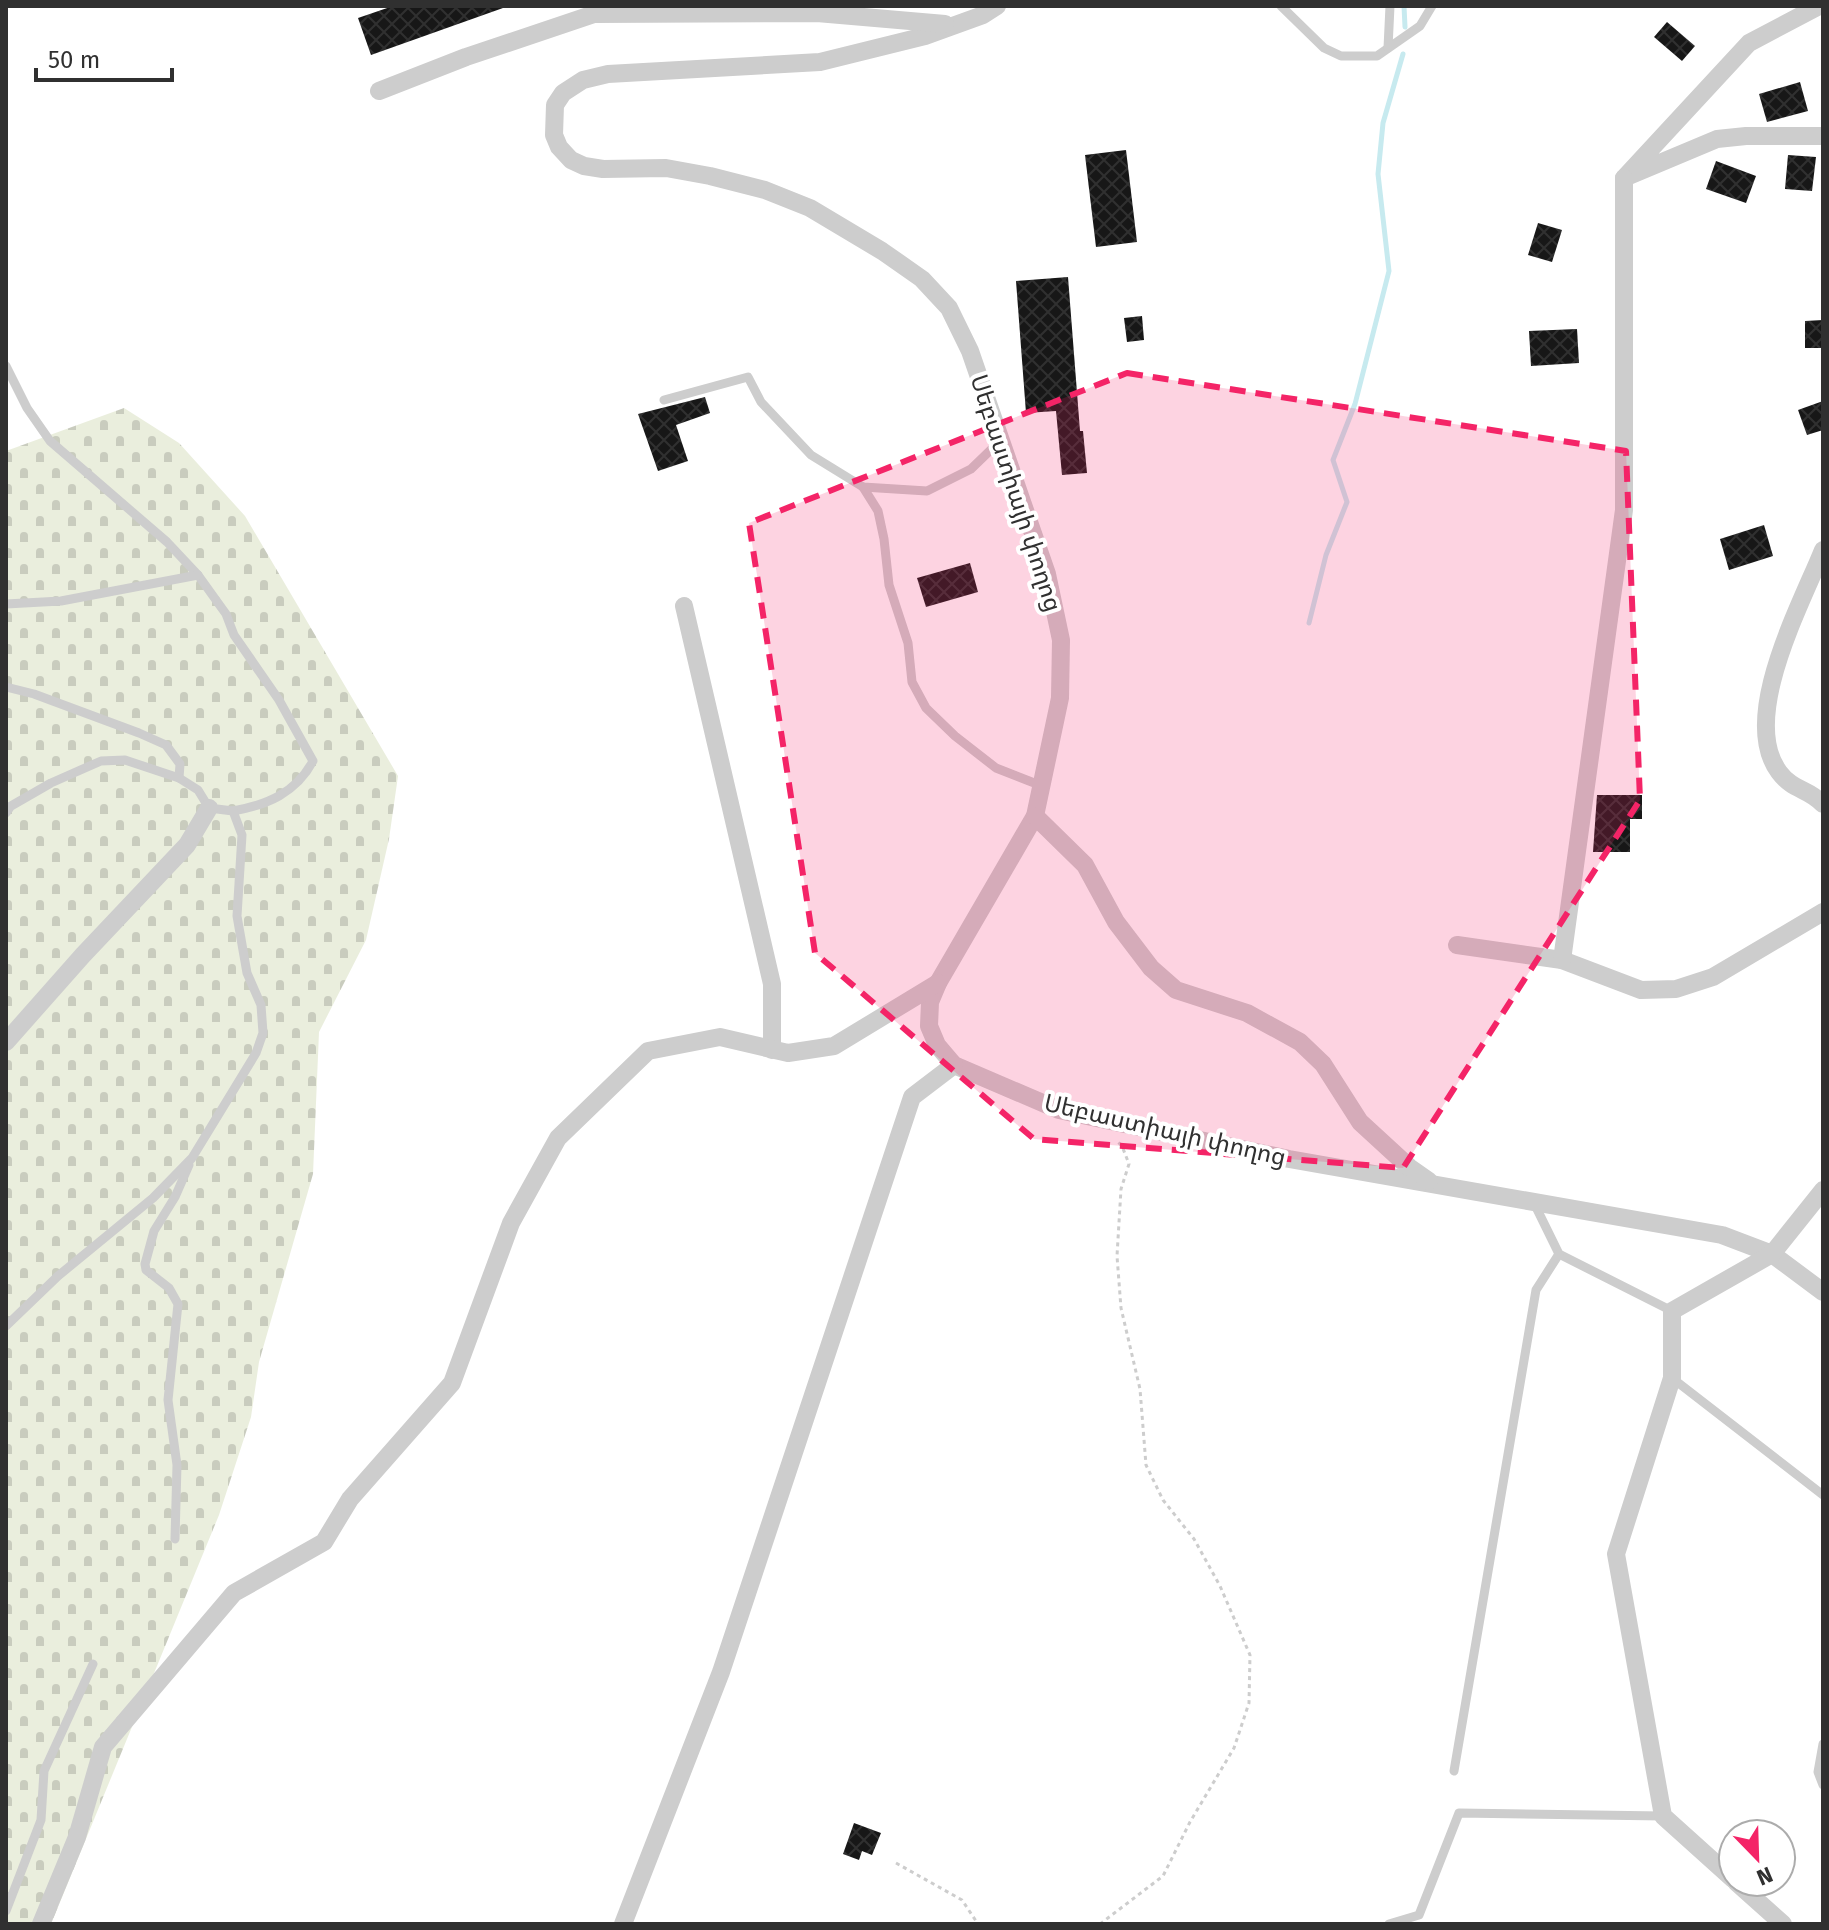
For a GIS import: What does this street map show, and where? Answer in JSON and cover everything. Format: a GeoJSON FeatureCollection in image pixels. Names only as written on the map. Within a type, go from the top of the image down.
{"type":"FeatureCollection","features":[{"type":"Feature","properties":{"kind":"street","name":"Սեբաստիայի փողոց"},"geometry":{"type":"LineString","coordinates":[[997,6],[983,15],[894,45],[820,62],[608,74],[583,80],[563,93],[555,105],[554,135],[559,147],[571,160],[584,166],[603,169],[666,168],[765,190],[810,208],[922,279],[949,308],[970,351],[1047,574],[1061,640],[1060,698],[1035,816],[930,1002],[929,1026],[937,1045],[954,1065],[1059,1110],[1289,1159],[1722,1235],[1772,1254],[1823,1292]]}},
{"type":"Feature","properties":{"kind":"street"},"geometry":{"type":"LineString","coordinates":[[1562,960],[1624,510],[1624,178],[1749,43],[1819,6]]}},
{"type":"Feature","properties":{"kind":"street"},"geometry":{"type":"LineString","coordinates":[[379,91],[466,57],[594,14],[817,13],[956,25]]}},
{"type":"Feature","properties":{"kind":"street"},"geometry":{"type":"LineString","coordinates":[[1624,178],[1717,139],[1823,136]]}},
{"type":"Feature","properties":{"kind":"street"},"geometry":{"type":"LineString","coordinates":[[1823,550],[1769,684],[1765,718],[1769,751],[1777,769],[1791,786],[1814,794],[1823,804]]}},
{"type":"Feature","properties":{"kind":"street"},"geometry":{"type":"LineString","coordinates":[[684,606],[772,984],[772,1050]]}},
{"type":"Feature","properties":{"kind":"street"},"geometry":{"type":"LineString","coordinates":[[6,1042],[187,845],[209,808]]}},
{"type":"Feature","properties":{"kind":"street"},"geometry":{"type":"LineString","coordinates":[[1035,816],[1085,865],[1116,922],[1151,968],[1176,990],[1247,1013],[1300,1042],[1323,1064],[1360,1122],[1409,1167],[1435,1185]]}},
{"type":"Feature","properties":{"kind":"street"},"geometry":{"type":"LineString","coordinates":[[1457,945],[1562,960],[1641,990],[1676,989],[1713,977],[1823,912]]}},
{"type":"Feature","properties":{"kind":"street"},"geometry":{"type":"LineString","coordinates":[[41,1924],[77,1837],[103,1747],[234,1593],[324,1542],[350,1499],[452,1383],[511,1223],[558,1138],[648,1051],[720,1037],[788,1053],[834,1046],[938,983]]}},
{"type":"Feature","properties":{"kind":"street"},"geometry":{"type":"LineString","coordinates":[[623,1924],[721,1672],[912,1097],[954,1065]]}},
{"type":"Feature","properties":{"kind":"street"},"geometry":{"type":"LineString","coordinates":[[1717,1864],[1663,1816],[1616,1554],[1672,1378],[1672,1311],[1772,1254],[1823,1190]]}},
{"type":"Feature","properties":{"kind":"street"},"geometry":{"type":"LineString","coordinates":[[1755,1898],[1783,1924]]}},
{"type":"Feature","properties":{"kind":"lane"},"geometry":{"type":"LineString","coordinates":[[1281,6],[1324,48],[1341,56],[1377,56],[1420,26],[1432,6]]}},
{"type":"Feature","properties":{"kind":"lane"},"geometry":{"type":"LineString","coordinates":[[1388,48],[1390,6]]}},
{"type":"Feature","properties":{"kind":"lane"},"geometry":{"type":"LineString","coordinates":[[6,366],[27,408],[50,441],[167,542],[198,575],[226,614],[234,635],[279,700],[313,761],[306,774],[287,792],[261,806],[233,811],[209,808],[198,790],[179,778],[125,760],[101,761],[51,783],[11,806],[6,813]]}},
{"type":"Feature","properties":{"kind":"lane"},"geometry":{"type":"LineString","coordinates":[[664,400],[748,377],[761,402],[811,455],[863,487],[878,511],[889,585],[908,643],[912,682],[926,708],[996,768],[1042,786]]}},
{"type":"Feature","properties":{"kind":"lane"},"geometry":{"type":"LineString","coordinates":[[863,487],[927,491],[971,469],[1002,439]]}},
{"type":"Feature","properties":{"kind":"lane"},"geometry":{"type":"LineString","coordinates":[[6,604],[61,601],[198,575]]}},
{"type":"Feature","properties":{"kind":"lane"},"geometry":{"type":"LineString","coordinates":[[6,687],[34,694],[166,745],[180,764],[179,778]]}},
{"type":"Feature","properties":{"kind":"lane"},"geometry":{"type":"LineString","coordinates":[[175,1539],[177,1465],[168,1400],[178,1304],[169,1288],[146,1270],[145,1264],[154,1231],[175,1197],[192,1158],[256,1053],[263,1033],[261,1005],[247,973],[237,916],[242,835],[233,811]]}},
{"type":"Feature","properties":{"kind":"lane"},"geometry":{"type":"LineString","coordinates":[[6,1326],[58,1276],[153,1198],[192,1158]]}},
{"type":"Feature","properties":{"kind":"lane"},"geometry":{"type":"LineString","coordinates":[[1534,1203],[1559,1254],[1672,1311]]}},
{"type":"Feature","properties":{"kind":"lane"},"geometry":{"type":"LineString","coordinates":[[1454,1771],[1536,1290],[1559,1254]]}},
{"type":"Feature","properties":{"kind":"lane"},"geometry":{"type":"LineString","coordinates":[[1672,1378],[1823,1495]]}},
{"type":"Feature","properties":{"kind":"lane"},"geometry":{"type":"LineString","coordinates":[[6,1911],[41,1820],[44,1771],[93,1664]]}},
{"type":"Feature","properties":{"kind":"lane"},"geometry":{"type":"LineString","coordinates":[[1823,1744],[1818,1772],[1823,1785]]}},
{"type":"Feature","properties":{"kind":"lane"},"geometry":{"type":"LineString","coordinates":[[1389,1924],[1419,1915],[1459,1813],[1663,1816]]}},
{"type":"Feature","properties":{"kind":"path"},"geometry":{"type":"LineString","coordinates":[[1094,1118],[1122,1146],[1129,1164],[1121,1189],[1117,1256],[1121,1308],[1140,1389],[1146,1465],[1163,1500],[1194,1539],[1220,1586],[1250,1655],[1249,1703],[1234,1748],[1190,1822],[1174,1858],[1163,1876],[1100,1924]]}},
{"type":"Feature","properties":{"kind":"path"},"geometry":{"type":"LineString","coordinates":[[896,1863],[962,1900],[978,1924]]}},
{"type":"Feature","properties":{"kind":"highlighted area"},"geometry":{"type":"Polygon","coordinates":[[[1127,373],[1626,451],[1640,800],[1403,1168],[1034,1139],[815,953],[749,523],[1127,373]]]}},
{"type":"Feature","properties":{"kind":"green space"},"geometry":{"type":"Polygon","coordinates":[[[124,408],[179,443],[245,516],[398,776],[389,839],[366,940],[319,1032],[313,1174],[259,1362],[251,1417],[219,1515],[51,1924],[6,1924],[6,451],[124,408]]]}},
{"type":"Feature","properties":{"kind":"building"},"geometry":{"type":"Polygon","coordinates":[[[393,6],[503,8],[371,55],[358,18],[393,6]]]}},
{"type":"Feature","properties":{"kind":"building"},"geometry":{"type":"Polygon","coordinates":[[[1667,22],[1695,46],[1682,61],[1654,37],[1667,22]]]}},
{"type":"Feature","properties":{"kind":"building"},"geometry":{"type":"Polygon","coordinates":[[[1800,82],[1808,111],[1767,122],[1759,94],[1800,82]]]}},
{"type":"Feature","properties":{"kind":"building"},"geometry":{"type":"Polygon","coordinates":[[[1126,150],[1137,242],[1096,247],[1085,155],[1126,150]]]}},
{"type":"Feature","properties":{"kind":"building"},"geometry":{"type":"Polygon","coordinates":[[[1788,155],[1816,157],[1812,191],[1785,189],[1788,155]]]}},
{"type":"Feature","properties":{"kind":"building"},"geometry":{"type":"Polygon","coordinates":[[[1716,161],[1756,176],[1746,203],[1706,189],[1716,161]]]}},
{"type":"Feature","properties":{"kind":"building"},"geometry":{"type":"Polygon","coordinates":[[[1538,223],[1562,230],[1552,262],[1528,255],[1538,223]]]}},
{"type":"Feature","properties":{"kind":"building"},"geometry":{"type":"Polygon","coordinates":[[[1068,277],[1080,431],[1083,431],[1087,473],[1062,475],[1056,411],[1026,413],[1016,281],[1068,277]]]}},
{"type":"Feature","properties":{"kind":"building"},"geometry":{"type":"Polygon","coordinates":[[[1142,316],[1144,340],[1127,342],[1124,318],[1142,316]]]}},
{"type":"Feature","properties":{"kind":"building"},"geometry":{"type":"Polygon","coordinates":[[[1823,320],[1823,348],[1805,348],[1805,321],[1823,320]]]}},
{"type":"Feature","properties":{"kind":"building"},"geometry":{"type":"Polygon","coordinates":[[[1577,329],[1579,363],[1531,366],[1529,331],[1577,329]]]}},
{"type":"Feature","properties":{"kind":"building"},"geometry":{"type":"Polygon","coordinates":[[[705,397],[710,413],[676,425],[688,461],[658,471],[638,414],[705,397]]]}},
{"type":"Feature","properties":{"kind":"building"},"geometry":{"type":"Polygon","coordinates":[[[1823,401],[1823,430],[1807,435],[1798,410],[1823,401]]]}},
{"type":"Feature","properties":{"kind":"building"},"geometry":{"type":"Polygon","coordinates":[[[1764,525],[1773,556],[1729,570],[1720,539],[1764,525]]]}},
{"type":"Feature","properties":{"kind":"building"},"geometry":{"type":"Polygon","coordinates":[[[970,563],[978,592],[926,607],[917,578],[970,563]]]}},
{"type":"Feature","properties":{"kind":"building"},"geometry":{"type":"Polygon","coordinates":[[[1597,795],[1642,795],[1642,819],[1630,819],[1630,852],[1593,852],[1597,795]]]}},
{"type":"Feature","properties":{"kind":"building"},"geometry":{"type":"Polygon","coordinates":[[[854,1823],[881,1833],[872,1855],[862,1851],[859,1860],[843,1854],[854,1823]]]}},
{"type":"Feature","properties":{"kind":"waterway"},"geometry":{"type":"LineString","coordinates":[[1404,6],[1405,27]]}},
{"type":"Feature","properties":{"kind":"waterway"},"geometry":{"type":"LineString","coordinates":[[1309,623],[1326,555],[1347,502],[1333,460],[1355,404],[1389,271],[1378,174],[1383,123],[1403,54]]}}]}
